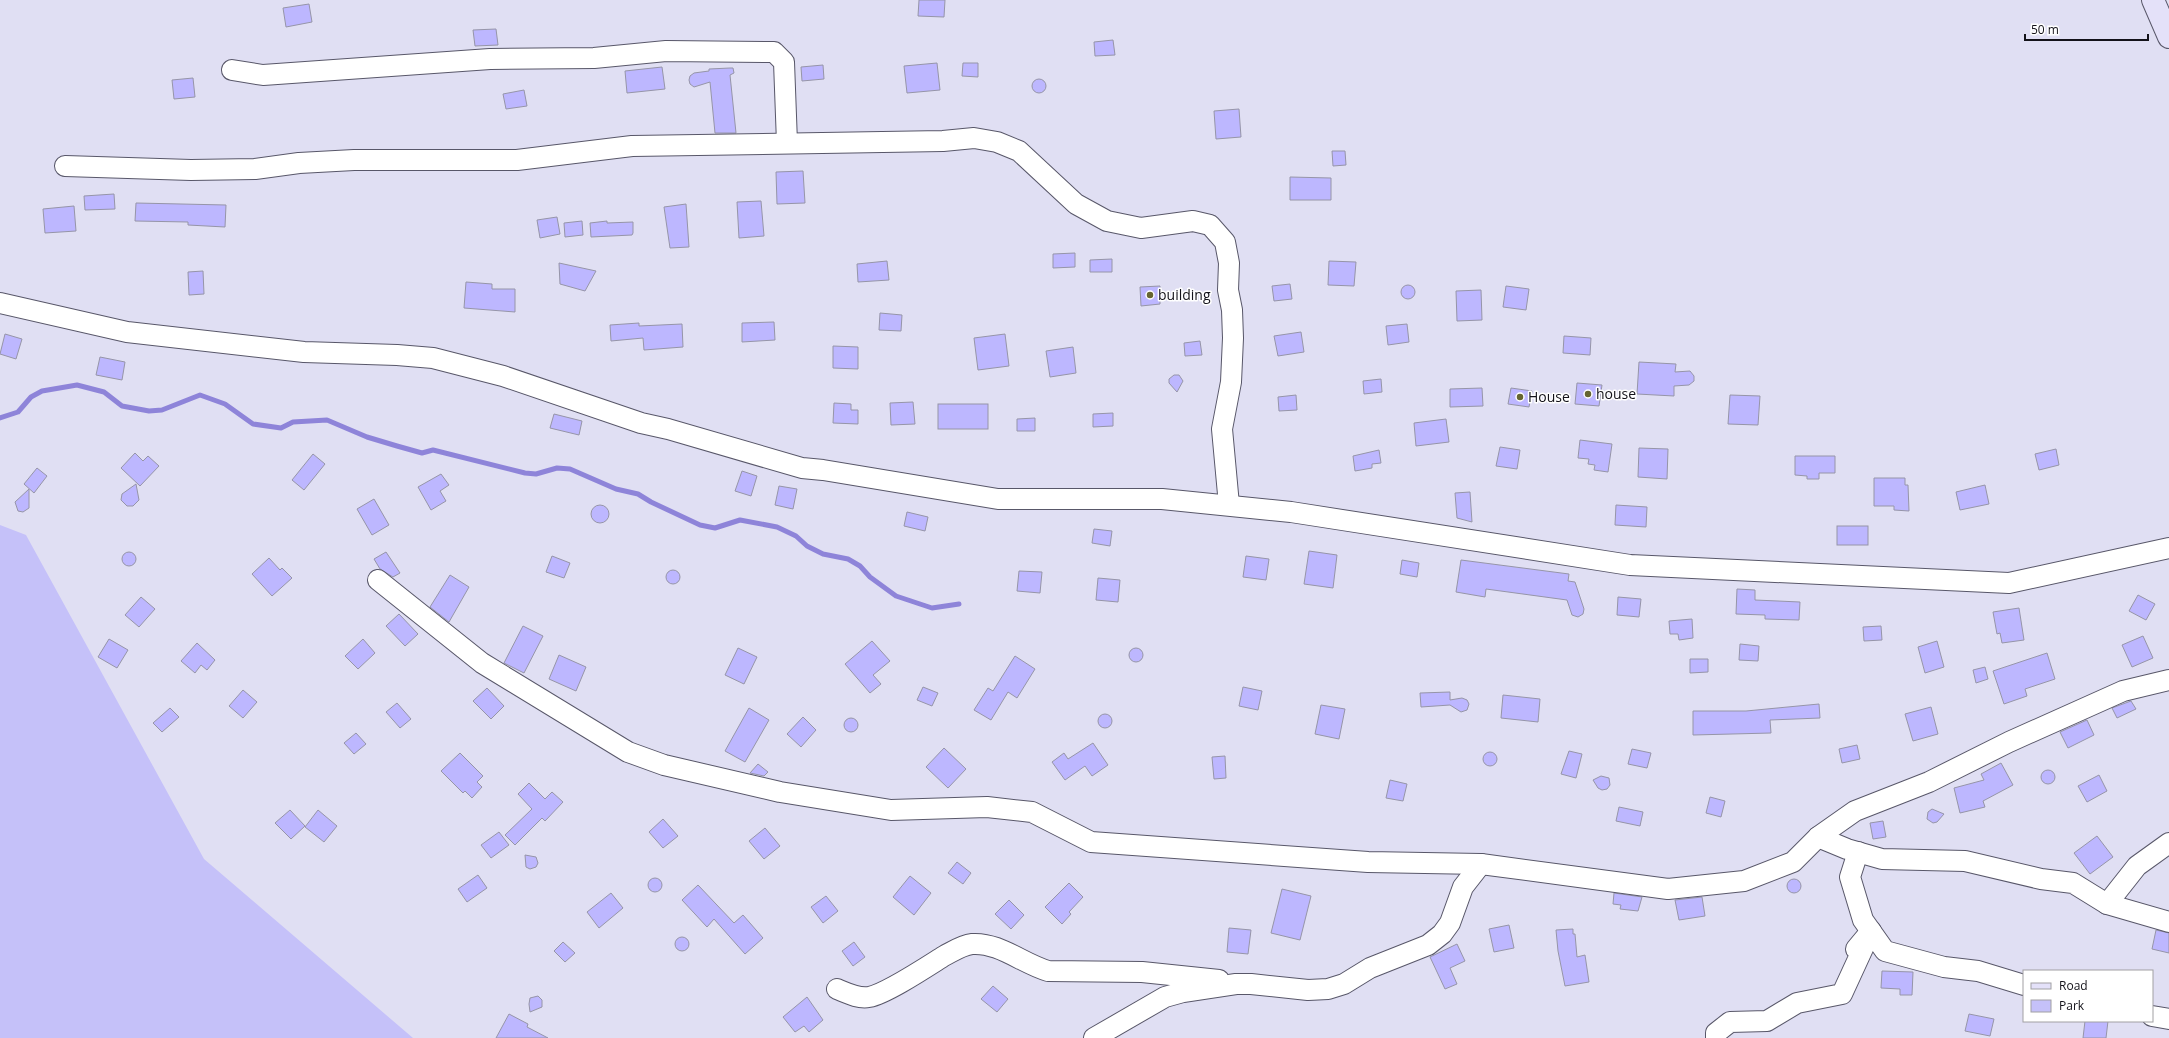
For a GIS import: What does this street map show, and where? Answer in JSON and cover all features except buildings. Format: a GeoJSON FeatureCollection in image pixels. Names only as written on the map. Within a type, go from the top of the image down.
{"type":"FeatureCollection","features":[{"type":"Feature","properties":{"kind":"main road"},"geometry":{"type":"LineString","coordinates":[[2153,0],[2169,37]]}},
{"type":"Feature","properties":{"kind":"street"},"geometry":{"type":"LineString","coordinates":[[232,70],[263,75],[490,59],[594,58],[666,51],[774,52],[784,62],[788,143]]}},
{"type":"Feature","properties":{"kind":"street"},"geometry":{"type":"LineString","coordinates":[[64,166],[191,170],[256,169],[299,163],[354,160],[518,160],[632,146],[943,141],[974,138],[997,142],[1019,151],[1076,204],[1107,221],[1142,228],[1193,221],[1210,225],[1225,242],[1229,263],[1228,290],[1232,310],[1233,338],[1231,382],[1222,429],[1229,506]]}},
{"type":"Feature","properties":{"kind":"street"},"geometry":{"type":"LineString","coordinates":[[0,303],[128,332],[304,352],[397,355],[433,358],[503,376],[634,421],[668,428],[802,468],[823,470],[998,499],[1162,499],[1291,512],[1630,565],[2009,583],[2169,548]]}},
{"type":"Feature","properties":{"kind":"street"},"geometry":{"type":"LineString","coordinates":[[378,580],[482,663],[628,752],[664,765],[780,792],[891,810],[987,807],[1032,812],[1091,842],[1368,862],[1481,864],[1668,889],[1744,881],[1793,862],[1818,837],[1855,811],[1929,782],[2064,717],[2124,691],[2169,680]]}},
{"type":"Feature","properties":{"kind":"street"},"geometry":{"type":"LineString","coordinates":[[1818,837],[1882,859],[1965,861],[2041,878],[2073,883],[2108,904],[2169,922]]}},
{"type":"Feature","properties":{"kind":"street"},"geometry":{"type":"LineString","coordinates":[[2108,904],[2137,866],[2169,843]]}},
{"type":"Feature","properties":{"kind":"street"},"geometry":{"type":"LineString","coordinates":[[1858,852],[1850,877],[1864,920],[1885,951],[1944,967],[1978,971],[2023,984]]}},
{"type":"Feature","properties":{"kind":"street"},"geometry":{"type":"LineString","coordinates":[[1094,1038],[1165,996],[1236,984],[1251,984],[1308,990],[1328,989],[1344,984],[1370,968],[1428,946],[1442,934],[1450,923],[1463,887],[1481,864]]}},
{"type":"Feature","properties":{"kind":"street"},"geometry":{"type":"LineString","coordinates":[[1856,949],[1871,930]]}},
{"type":"Feature","properties":{"kind":"street"},"geometry":{"type":"LineString","coordinates":[[1716,1038],[1716,1033],[1730,1022],[1767,1021],[1797,1003],[1842,994],[1871,930]]}},
{"type":"Feature","properties":{"kind":"street"},"geometry":{"type":"LineString","coordinates":[[837,989],[859,997],[870,997],[914,974],[958,948],[972,944],[1004,950],[1035,967],[1048,971],[1103,970],[1156,973],[1236,984]]}},
{"type":"Feature","properties":{"kind":"street"},"geometry":{"type":"LineString","coordinates":[[2153,1016],[2169,1019]]}},
{"type":"Feature","properties":{"kind":"green space"},"geometry":{"type":"Polygon","coordinates":[[[0,525],[26,535],[204,859],[413,1038],[0,1038],[0,525]]]}},
{"type":"Feature","properties":{"kind":"waterway"},"geometry":{"type":"LineString","coordinates":[[0,418],[18,412],[31,397],[42,391],[77,385],[104,392],[122,406],[149,411],[162,410],[200,395],[225,404],[253,424],[281,428],[293,422],[327,420],[367,437],[422,453],[433,450],[525,473],[536,474],[557,468],[570,469],[616,489],[638,494],[651,502],[700,525],[715,528],[740,520],[777,527],[796,536],[807,546],[823,554],[848,559],[860,566],[870,577],[896,596],[932,608],[959,604]]}},
{"type":"Feature","properties":{"kind":"place","name":"building"},"geometry":{"type":"Point","coordinates":[1150,295]}},
{"type":"Feature","properties":{"kind":"place","name":"house"},"geometry":{"type":"Point","coordinates":[1588,394]}},
{"type":"Feature","properties":{"kind":"place","name":"House"},"geometry":{"type":"Point","coordinates":[1520,397]}}]}
